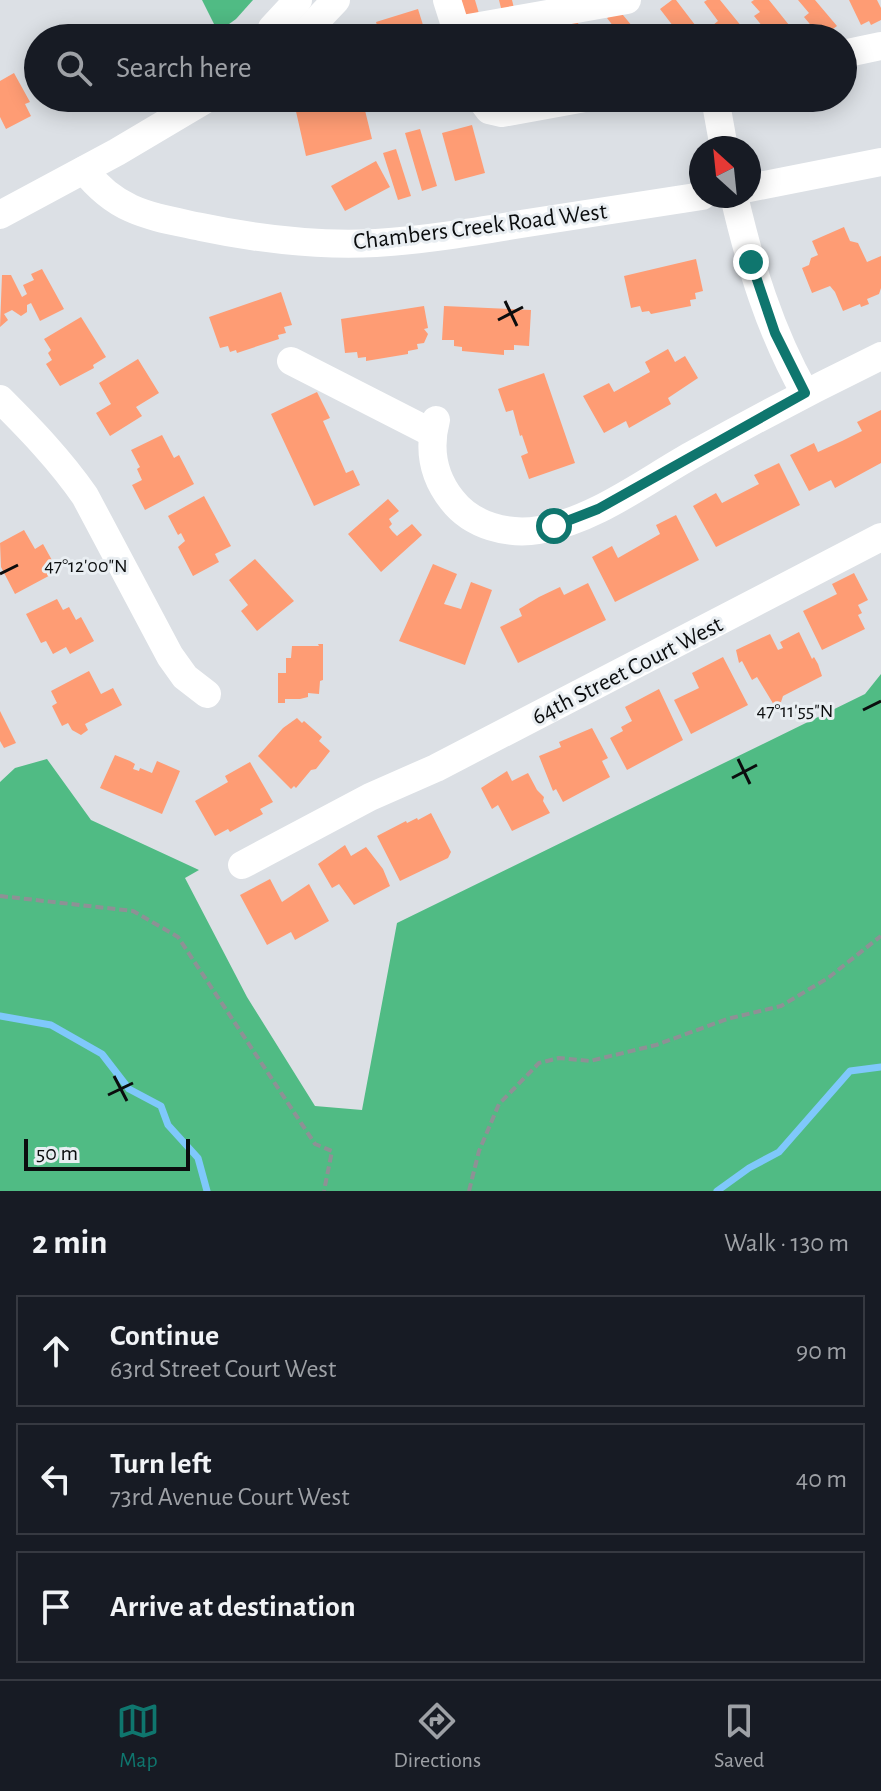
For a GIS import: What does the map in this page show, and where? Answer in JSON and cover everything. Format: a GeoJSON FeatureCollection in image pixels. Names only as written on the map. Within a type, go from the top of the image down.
{"type":"FeatureCollection","features":[{"type":"Feature","properties":{"kind":"street"},"geometry":{"type":"LineString","coordinates":[[276,24],[298,0]]}},
{"type":"Feature","properties":{"kind":"street"},"geometry":{"type":"LineString","coordinates":[[313,24],[336,0]]}},
{"type":"Feature","properties":{"kind":"street"},"geometry":{"type":"LineString","coordinates":[[447,0],[455,24]]}},
{"type":"Feature","properties":{"kind":"street"},"geometry":{"type":"LineString","coordinates":[[508,24],[627,0]]}},
{"type":"Feature","properties":{"kind":"street"},"geometry":{"type":"LineString","coordinates":[[857,51],[881,46]]}},
{"type":"Feature","properties":{"kind":"street"},"geometry":{"type":"LineString","coordinates":[[0,215],[184,112]]}},
{"type":"Feature","properties":{"kind":"street"},"geometry":{"type":"LineString","coordinates":[[718,112],[722,136]]}},
{"type":"Feature","properties":{"kind":"street"},"geometry":{"type":"LineString","coordinates":[[761,186],[881,162]]}},
{"type":"Feature","properties":{"kind":"street","name":"Chambers Creek Road West"},"geometry":{"type":"LineString","coordinates":[[84,170],[108,197],[148,215],[268,238],[345,244],[479,231],[689,198]]}},
{"type":"Feature","properties":{"kind":"street"},"geometry":{"type":"LineString","coordinates":[[737,208],[759,289],[775,333],[805,393]]}},
{"type":"Feature","properties":{"kind":"street"},"geometry":{"type":"LineString","coordinates":[[291,361],[434,427],[433,464],[438,477],[463,512],[495,528],[524,532],[539,530],[598,509],[805,393],[881,356]]}},
{"type":"Feature","properties":{"kind":"street"},"geometry":{"type":"LineString","coordinates":[[0,399],[36,434],[71,476],[85,496],[170,656],[185,677],[207,694]]}},
{"type":"Feature","properties":{"kind":"street","name":"64th Street Court West"},"geometry":{"type":"LineString","coordinates":[[242,865],[881,537]]}},
{"type":"Feature","properties":{"kind":"path"},"geometry":{"type":"LineString","coordinates":[[0,896],[133,911],[178,937],[315,1144],[332,1151],[324,1191]]}},
{"type":"Feature","properties":{"kind":"path"},"geometry":{"type":"LineString","coordinates":[[469,1191],[479,1151],[499,1104],[539,1063],[559,1058],[590,1061],[656,1045],[727,1019],[781,1006],[828,978],[881,936]]}},
{"type":"Feature","properties":{"kind":"green space"},"geometry":{"type":"Polygon","coordinates":[[[202,0],[253,0],[229,24],[214,24],[202,0]]]}},
{"type":"Feature","properties":{"kind":"green space"},"geometry":{"type":"Polygon","coordinates":[[[881,674],[881,1191],[0,1191],[0,782],[15,768],[47,759],[91,820],[199,870],[185,878],[247,997],[315,1106],[362,1110],[397,923],[865,694],[881,674]]]}},
{"type":"Feature","properties":{"kind":"building"},"geometry":{"type":"Polygon","coordinates":[[[458,0],[475,0],[480,17],[464,22],[458,0]]]}},
{"type":"Feature","properties":{"kind":"building"},"geometry":{"type":"Polygon","coordinates":[[[499,0],[512,0],[514,8],[502,12],[499,0]]]}},
{"type":"Feature","properties":{"kind":"building"},"geometry":{"type":"Polygon","coordinates":[[[676,0],[694,24],[672,24],[660,9],[676,0]]]}},
{"type":"Feature","properties":{"kind":"building"},"geometry":{"type":"Polygon","coordinates":[[[720,0],[740,24],[714,24],[718,21],[704,2],[720,0]]]}},
{"type":"Feature","properties":{"kind":"building"},"geometry":{"type":"Polygon","coordinates":[[[769,0],[788,24],[761,24],[754,16],[760,12],[751,2],[769,0]]]}},
{"type":"Feature","properties":{"kind":"building"},"geometry":{"type":"Polygon","coordinates":[[[798,0],[815,0],[835,24],[810,24],[804,17],[809,13],[798,0]]]}},
{"type":"Feature","properties":{"kind":"building"},"geometry":{"type":"Polygon","coordinates":[[[849,0],[877,0],[881,20],[871,25],[869,21],[861,25],[849,0]]]}},
{"type":"Feature","properties":{"kind":"building"},"geometry":{"type":"Polygon","coordinates":[[[418,9],[423,24],[377,24],[418,9]]]}},
{"type":"Feature","properties":{"kind":"building"},"geometry":{"type":"Polygon","coordinates":[[[618,9],[630,24],[612,24],[607,18],[618,9]]]}},
{"type":"Feature","properties":{"kind":"building"},"geometry":{"type":"Polygon","coordinates":[[[572,16],[579,24],[562,24],[572,16]]]}},
{"type":"Feature","properties":{"kind":"building"},"geometry":{"type":"Polygon","coordinates":[[[14,73],[24,91],[24,112],[29,112],[31,116],[6,129],[0,117],[0,81],[14,73]]]}},
{"type":"Feature","properties":{"kind":"building"},"geometry":{"type":"Polygon","coordinates":[[[296,112],[365,112],[372,139],[306,156],[296,112]]]}},
{"type":"Feature","properties":{"kind":"building"},"geometry":{"type":"Polygon","coordinates":[[[472,125],[485,173],[455,181],[442,133],[472,125]]]}},
{"type":"Feature","properties":{"kind":"building"},"geometry":{"type":"Polygon","coordinates":[[[420,129],[437,186],[422,191],[405,133],[420,129]]]}},
{"type":"Feature","properties":{"kind":"building"},"geometry":{"type":"Polygon","coordinates":[[[396,149],[411,196],[398,200],[383,153],[396,149]]]}},
{"type":"Feature","properties":{"kind":"building"},"geometry":{"type":"Polygon","coordinates":[[[376,161],[390,187],[345,211],[331,186],[376,161]]]}},
{"type":"Feature","properties":{"kind":"building"},"geometry":{"type":"Polygon","coordinates":[[[844,227],[850,241],[858,243],[867,262],[881,256],[881,288],[879,294],[867,299],[869,304],[843,311],[830,286],[812,293],[802,268],[818,255],[812,241],[844,227]]]}},
{"type":"Feature","properties":{"kind":"building"},"geometry":{"type":"Polygon","coordinates":[[[696,259],[703,291],[695,293],[696,299],[690,300],[691,306],[651,314],[649,311],[642,312],[640,306],[631,308],[624,276],[696,259]]]}},
{"type":"Feature","properties":{"kind":"building"},"geometry":{"type":"Polygon","coordinates":[[[42,269],[64,309],[40,321],[31,303],[21,316],[12,310],[4,314],[8,320],[0,327],[2,275],[11,275],[22,297],[27,294],[23,285],[34,280],[31,274],[42,269]]]}},
{"type":"Feature","properties":{"kind":"building"},"geometry":{"type":"Polygon","coordinates":[[[281,292],[292,325],[284,327],[286,333],[278,335],[279,339],[237,353],[236,350],[230,352],[228,346],[220,348],[209,317],[281,292]]]}},
{"type":"Feature","properties":{"kind":"building"},"geometry":{"type":"Polygon","coordinates":[[[424,306],[428,328],[424,329],[428,334],[424,343],[417,344],[418,349],[408,351],[408,354],[366,361],[366,357],[358,358],[357,352],[345,353],[341,319],[424,306]]]}},
{"type":"Feature","properties":{"kind":"building"},"geometry":{"type":"Polygon","coordinates":[[[444,306],[531,310],[529,346],[514,345],[514,350],[504,350],[504,355],[462,351],[462,347],[454,346],[454,340],[442,340],[444,306]]]}},
{"type":"Feature","properties":{"kind":"building"},"geometry":{"type":"Polygon","coordinates":[[[81,317],[106,357],[93,365],[94,368],[60,386],[46,364],[52,360],[48,353],[51,350],[44,339],[81,317]]]}},
{"type":"Feature","properties":{"kind":"building"},"geometry":{"type":"Polygon","coordinates":[[[668,349],[675,362],[685,356],[698,378],[668,398],[671,404],[629,428],[626,421],[604,433],[583,396],[609,383],[614,392],[650,372],[645,362],[668,349]]]}},
{"type":"Feature","properties":{"kind":"building"},"geometry":{"type":"Polygon","coordinates":[[[138,359],[159,393],[136,407],[142,416],[110,436],[96,413],[111,404],[99,383],[138,359]]]}},
{"type":"Feature","properties":{"kind":"building"},"geometry":{"type":"Polygon","coordinates":[[[544,373],[575,463],[529,479],[521,456],[528,453],[522,435],[513,410],[506,412],[498,389],[544,373]]]}},
{"type":"Feature","properties":{"kind":"building"},"geometry":{"type":"Polygon","coordinates":[[[317,392],[330,418],[323,421],[346,473],[353,470],[360,485],[314,506],[271,414],[317,392]]]}},
{"type":"Feature","properties":{"kind":"building"},"geometry":{"type":"Polygon","coordinates":[[[881,410],[881,463],[835,488],[831,480],[809,491],[790,455],[814,443],[818,452],[842,441],[862,431],[857,422],[881,410]]]}},
{"type":"Feature","properties":{"kind":"building"},"geometry":{"type":"Polygon","coordinates":[[[162,435],[174,458],[179,455],[194,484],[145,510],[132,485],[142,480],[137,469],[140,467],[131,450],[162,435]]]}},
{"type":"Feature","properties":{"kind":"building"},"geometry":{"type":"Polygon","coordinates":[[[779,463],[800,505],[716,547],[693,506],[716,493],[722,503],[759,484],[754,475],[779,463]]]}},
{"type":"Feature","properties":{"kind":"building"},"geometry":{"type":"Polygon","coordinates":[[[204,496],[231,546],[215,554],[219,562],[193,576],[178,547],[185,541],[181,533],[178,535],[168,516],[204,496]]]}},
{"type":"Feature","properties":{"kind":"building"},"geometry":{"type":"Polygon","coordinates":[[[388,499],[399,511],[389,519],[392,531],[397,536],[412,524],[422,535],[381,572],[348,534],[388,499]]]}},
{"type":"Feature","properties":{"kind":"building"},"geometry":{"type":"Polygon","coordinates":[[[676,515],[699,560],[615,602],[592,557],[612,546],[618,558],[660,534],[656,525],[676,515]]]}},
{"type":"Feature","properties":{"kind":"building"},"geometry":{"type":"Polygon","coordinates":[[[24,530],[35,549],[43,544],[58,571],[15,594],[1,567],[0,543],[24,530]]]}},
{"type":"Feature","properties":{"kind":"building"},"geometry":{"type":"Polygon","coordinates":[[[255,559],[294,601],[257,631],[241,611],[248,605],[229,580],[255,559]]]}},
{"type":"Feature","properties":{"kind":"building"},"geometry":{"type":"Polygon","coordinates":[[[433,564],[457,574],[444,604],[461,609],[471,582],[492,590],[465,665],[399,641],[433,564]]]}},
{"type":"Feature","properties":{"kind":"building"},"geometry":{"type":"Polygon","coordinates":[[[854,573],[868,600],[858,605],[862,613],[858,615],[865,629],[822,650],[803,611],[837,594],[832,584],[854,573]]]}},
{"type":"Feature","properties":{"kind":"building"},"geometry":{"type":"Polygon","coordinates":[[[588,583],[606,620],[518,663],[500,627],[522,616],[519,609],[539,597],[560,587],[564,595],[588,583]]]}},
{"type":"Feature","properties":{"kind":"building"},"geometry":{"type":"Polygon","coordinates":[[[57,599],[63,610],[69,607],[76,620],[81,617],[94,641],[70,654],[66,647],[53,654],[46,641],[41,643],[26,614],[57,599]]]}},
{"type":"Feature","properties":{"kind":"building"},"geometry":{"type":"Polygon","coordinates":[[[799,632],[822,676],[783,696],[781,702],[774,705],[757,677],[752,680],[742,661],[739,663],[736,650],[770,634],[778,650],[783,648],[780,642],[799,632]]]}},
{"type":"Feature","properties":{"kind":"building"},"geometry":{"type":"Polygon","coordinates":[[[323,644],[323,680],[320,681],[319,694],[308,693],[308,697],[285,699],[285,703],[278,703],[278,673],[286,673],[286,658],[291,658],[292,646],[323,644]]]}},
{"type":"Feature","properties":{"kind":"building"},"geometry":{"type":"Polygon","coordinates":[[[723,657],[748,705],[691,734],[674,700],[699,688],[692,673],[723,657]]]}},
{"type":"Feature","properties":{"kind":"building"},"geometry":{"type":"Polygon","coordinates":[[[89,671],[101,694],[113,688],[122,705],[85,724],[88,730],[81,735],[72,730],[68,723],[62,726],[52,706],[57,703],[51,691],[89,671]]]}},
{"type":"Feature","properties":{"kind":"building"},"geometry":{"type":"Polygon","coordinates":[[[659,689],[683,740],[627,770],[610,738],[623,731],[621,727],[632,721],[625,707],[659,689]]]}},
{"type":"Feature","properties":{"kind":"building"},"geometry":{"type":"Polygon","coordinates":[[[0,711],[16,743],[4,748],[0,741],[0,711]]]}},
{"type":"Feature","properties":{"kind":"building"},"geometry":{"type":"Polygon","coordinates":[[[297,718],[322,737],[319,741],[330,751],[316,769],[291,789],[258,756],[283,728],[297,718]]]}},
{"type":"Feature","properties":{"kind":"building"},"geometry":{"type":"Polygon","coordinates":[[[592,728],[608,758],[602,761],[610,777],[563,802],[556,789],[553,791],[539,756],[561,747],[559,742],[592,728]]]}},
{"type":"Feature","properties":{"kind":"building"},"geometry":{"type":"Polygon","coordinates":[[[115,755],[135,764],[133,769],[139,771],[140,768],[152,773],[157,761],[180,771],[162,814],[100,788],[115,755]]]}},
{"type":"Feature","properties":{"kind":"building"},"geometry":{"type":"Polygon","coordinates":[[[250,762],[273,802],[260,809],[263,814],[230,832],[228,829],[215,836],[195,801],[228,782],[225,776],[250,762]]]}},
{"type":"Feature","properties":{"kind":"building"},"geometry":{"type":"Polygon","coordinates":[[[507,771],[512,781],[528,773],[544,797],[550,813],[512,831],[498,805],[492,809],[481,788],[507,771]]]}},
{"type":"Feature","properties":{"kind":"building"},"geometry":{"type":"Polygon","coordinates":[[[431,813],[451,852],[448,858],[400,881],[377,836],[406,821],[418,820],[431,813]]]}},
{"type":"Feature","properties":{"kind":"building"},"geometry":{"type":"Polygon","coordinates":[[[345,845],[351,856],[366,847],[383,869],[390,886],[354,905],[339,884],[332,888],[318,864],[345,845]]]}},
{"type":"Feature","properties":{"kind":"building"},"geometry":{"type":"Polygon","coordinates":[[[270,879],[282,902],[309,884],[329,921],[295,940],[291,932],[267,945],[240,895],[270,879]]]}},
{"type":"Feature","properties":{"kind":"waterway"},"geometry":{"type":"LineString","coordinates":[[0,1016],[51,1025],[102,1054],[129,1089],[161,1106],[168,1125],[198,1158],[207,1191]]}},
{"type":"Feature","properties":{"kind":"waterway"},"geometry":{"type":"LineString","coordinates":[[717,1191],[749,1168],[779,1152],[850,1071],[881,1067]]}},
{"type":"Feature","properties":{"kind":"route"},"geometry":{"type":"LineString","coordinates":[[554,526],[598,509],[805,393],[775,333],[751,262]]}}]}
